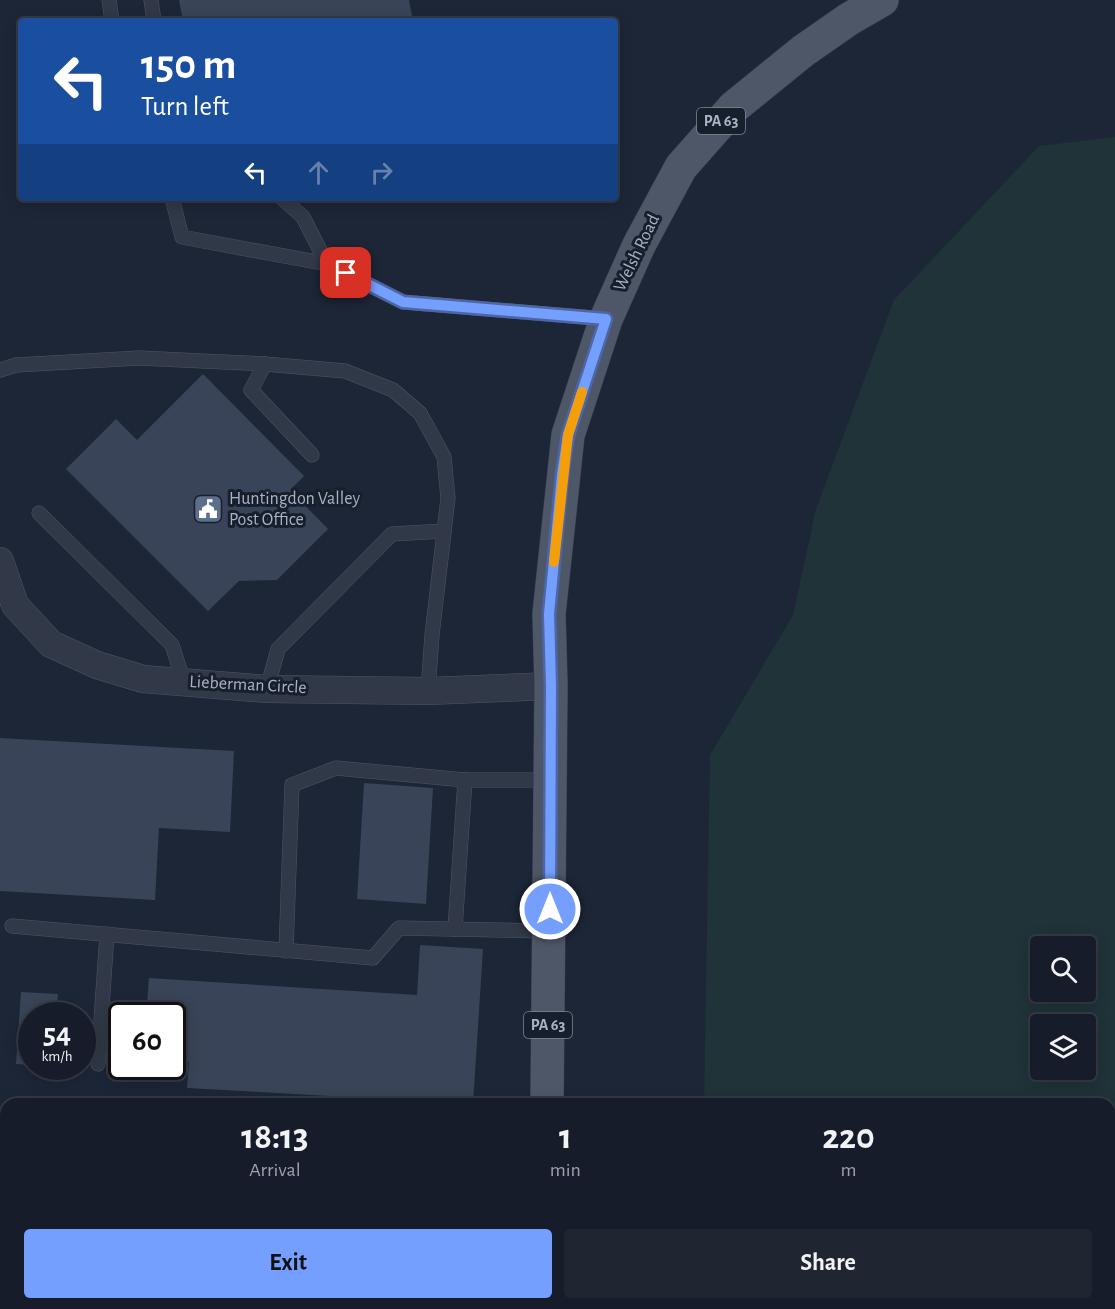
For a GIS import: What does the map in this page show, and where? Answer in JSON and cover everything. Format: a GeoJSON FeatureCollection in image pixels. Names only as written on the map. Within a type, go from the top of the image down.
{"type":"FeatureCollection","features":[{"type":"Feature","properties":{"kind":"main road","name":"Welsh Road"},"geometry":{"type":"LineString","coordinates":[[547,1098],[551,780],[549,614],[568,435],[606,319],[639,245],[681,167],[742,100],[803,51],[849,19],[882,0]]}},
{"type":"Feature","properties":{"kind":"street","name":"Lieberman Circle"},"geometry":{"type":"LineString","coordinates":[[0,561],[15,605],[51,644],[98,665],[143,679],[267,689],[428,691],[551,686]]}},
{"type":"Feature","properties":{"kind":"lane"},"geometry":{"type":"LineString","coordinates":[[109,0],[112,18]]}},
{"type":"Feature","properties":{"kind":"lane"},"geometry":{"type":"LineString","coordinates":[[151,0],[154,18]]}},
{"type":"Feature","properties":{"kind":"lane"},"geometry":{"type":"LineString","coordinates":[[173,201],[182,237],[327,264],[403,302],[606,319]]}},
{"type":"Feature","properties":{"kind":"lane"},"geometry":{"type":"LineString","coordinates":[[285,201],[303,217],[327,264]]}},
{"type":"Feature","properties":{"kind":"lane"},"geometry":{"type":"LineString","coordinates":[[0,370],[16,366],[139,358],[265,364],[345,371],[393,390],[420,413],[444,457],[448,498],[428,691]]}},
{"type":"Feature","properties":{"kind":"lane"},"geometry":{"type":"LineString","coordinates":[[265,364],[251,390],[312,455]]}},
{"type":"Feature","properties":{"kind":"lane"},"geometry":{"type":"LineString","coordinates":[[39,513],[172,645],[184,682]]}},
{"type":"Feature","properties":{"kind":"lane"},"geometry":{"type":"LineString","coordinates":[[267,689],[278,649],[392,534],[444,531]]}},
{"type":"Feature","properties":{"kind":"lane"},"geometry":{"type":"LineString","coordinates":[[286,951],[292,785],[336,768],[465,780],[551,780]]}},
{"type":"Feature","properties":{"kind":"lane"},"geometry":{"type":"LineString","coordinates":[[455,929],[465,780]]}},
{"type":"Feature","properties":{"kind":"lane"},"geometry":{"type":"LineString","coordinates":[[12,926],[374,958],[399,928],[550,931]]}},
{"type":"Feature","properties":{"kind":"lane"},"geometry":{"type":"LineString","coordinates":[[98,1064],[107,934]]}},
{"type":"Feature","properties":{"kind":"green space"},"geometry":{"type":"Polygon","coordinates":[[[1115,137],[1115,1098],[704,1098],[710,755],[793,615],[816,509],[894,300],[1039,146],[1115,137]]]}},
{"type":"Feature","properties":{"kind":"building"},"geometry":{"type":"Polygon","coordinates":[[[179,0],[409,0],[412,18],[182,18],[179,0]]]}},
{"type":"Feature","properties":{"kind":"building","name":"Huntingdon Valley Post Office"},"geometry":{"type":"Polygon","coordinates":[[[203,374],[304,476],[290,490],[328,529],[277,580],[239,581],[208,611],[66,469],[116,419],[137,440],[203,374]]]}},
{"type":"Feature","properties":{"kind":"building"},"geometry":{"type":"Polygon","coordinates":[[[0,738],[234,751],[230,832],[159,828],[155,900],[0,891],[0,738]]]}},
{"type":"Feature","properties":{"kind":"building"},"geometry":{"type":"Polygon","coordinates":[[[364,783],[433,788],[426,904],[357,899],[364,783]]]}},
{"type":"Feature","properties":{"kind":"building"},"geometry":{"type":"Polygon","coordinates":[[[420,945],[483,949],[473,1098],[366,1098],[187,1088],[189,1062],[186,1062],[186,1002],[147,1002],[149,978],[417,995],[420,945]]]}},
{"type":"Feature","properties":{"kind":"building"},"geometry":{"type":"Polygon","coordinates":[[[21,992],[58,994],[57,1002],[20,1002],[21,992]]]}},
{"type":"Feature","properties":{"kind":"building"},"geometry":{"type":"Polygon","coordinates":[[[18,1035],[18,1064],[16,1064],[18,1035]]]}},
{"type":"Feature","properties":{"kind":"slow traffic"},"geometry":{"type":"LineString","coordinates":[[554,562],[568,435],[582,392]]}},
{"type":"Feature","properties":{"kind":"place","name":"Huntingdon Valley Post Office"},"geometry":{"type":"Point","coordinates":[208,509]}},
{"type":"Feature","properties":{"kind":"route"},"geometry":{"type":"LineString","coordinates":[[346,273],[403,302],[606,319],[568,435],[562,475],[549,614],[550,909]]}}]}
